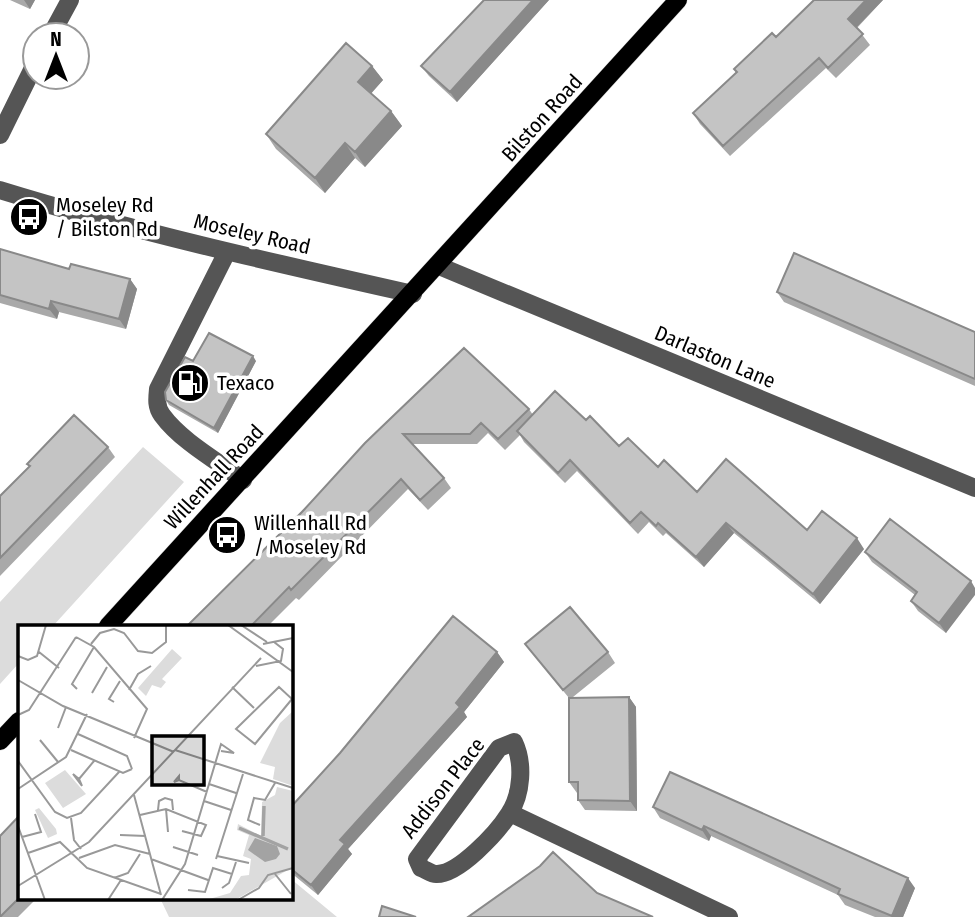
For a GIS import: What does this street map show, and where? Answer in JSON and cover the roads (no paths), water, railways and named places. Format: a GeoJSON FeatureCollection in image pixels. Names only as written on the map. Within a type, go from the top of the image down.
{"type":"FeatureCollection","features":[{"type":"Feature","properties":{"kind":"main road","name":"Bilston Road"},"geometry":{"type":"LineString","coordinates":[[439,266],[678,0]]}},
{"type":"Feature","properties":{"kind":"main road","name":"Willenhall Road"},"geometry":{"type":"LineString","coordinates":[[109,625],[439,266]]}},
{"type":"Feature","properties":{"kind":"main road"},"geometry":{"type":"LineString","coordinates":[[0,741],[18,722]]}},
{"type":"Feature","properties":{"kind":"street"},"geometry":{"type":"LineString","coordinates":[[59,21],[70,0]]}},
{"type":"Feature","properties":{"kind":"street"},"geometry":{"type":"LineString","coordinates":[[0,135],[22,91]]}},
{"type":"Feature","properties":{"kind":"street","name":"Moseley Road"},"geometry":{"type":"LineString","coordinates":[[0,190],[90,218],[413,294]]}},
{"type":"Feature","properties":{"kind":"street"},"geometry":{"type":"LineString","coordinates":[[228,252],[158,390],[156,402],[160,414],[175,429],[243,480]]}},
{"type":"Feature","properties":{"kind":"street","name":"Darlaston Lane"},"geometry":{"type":"LineString","coordinates":[[439,266],[975,488]]}},
{"type":"Feature","properties":{"kind":"street","name":"Addison Place"},"geometry":{"type":"LineString","coordinates":[[513,742],[521,757],[520,778],[510,813],[458,868],[435,874],[421,868],[416,859],[499,748],[513,742]]}},
{"type":"Feature","properties":{"kind":"street"},"geometry":{"type":"LineString","coordinates":[[510,813],[729,917]]}},
{"type":"Feature","properties":{"kind":"place","name":"Moseley Rd / Bilston Rd"},"geometry":{"type":"Point","coordinates":[29,217]}},
{"type":"Feature","properties":{"kind":"place","name":"Texaco"},"geometry":{"type":"Point","coordinates":[190,383]}},
{"type":"Feature","properties":{"kind":"place","name":"Willenhall Rd / Moseley Rd"},"geometry":{"type":"Point","coordinates":[227,535]}}]}
